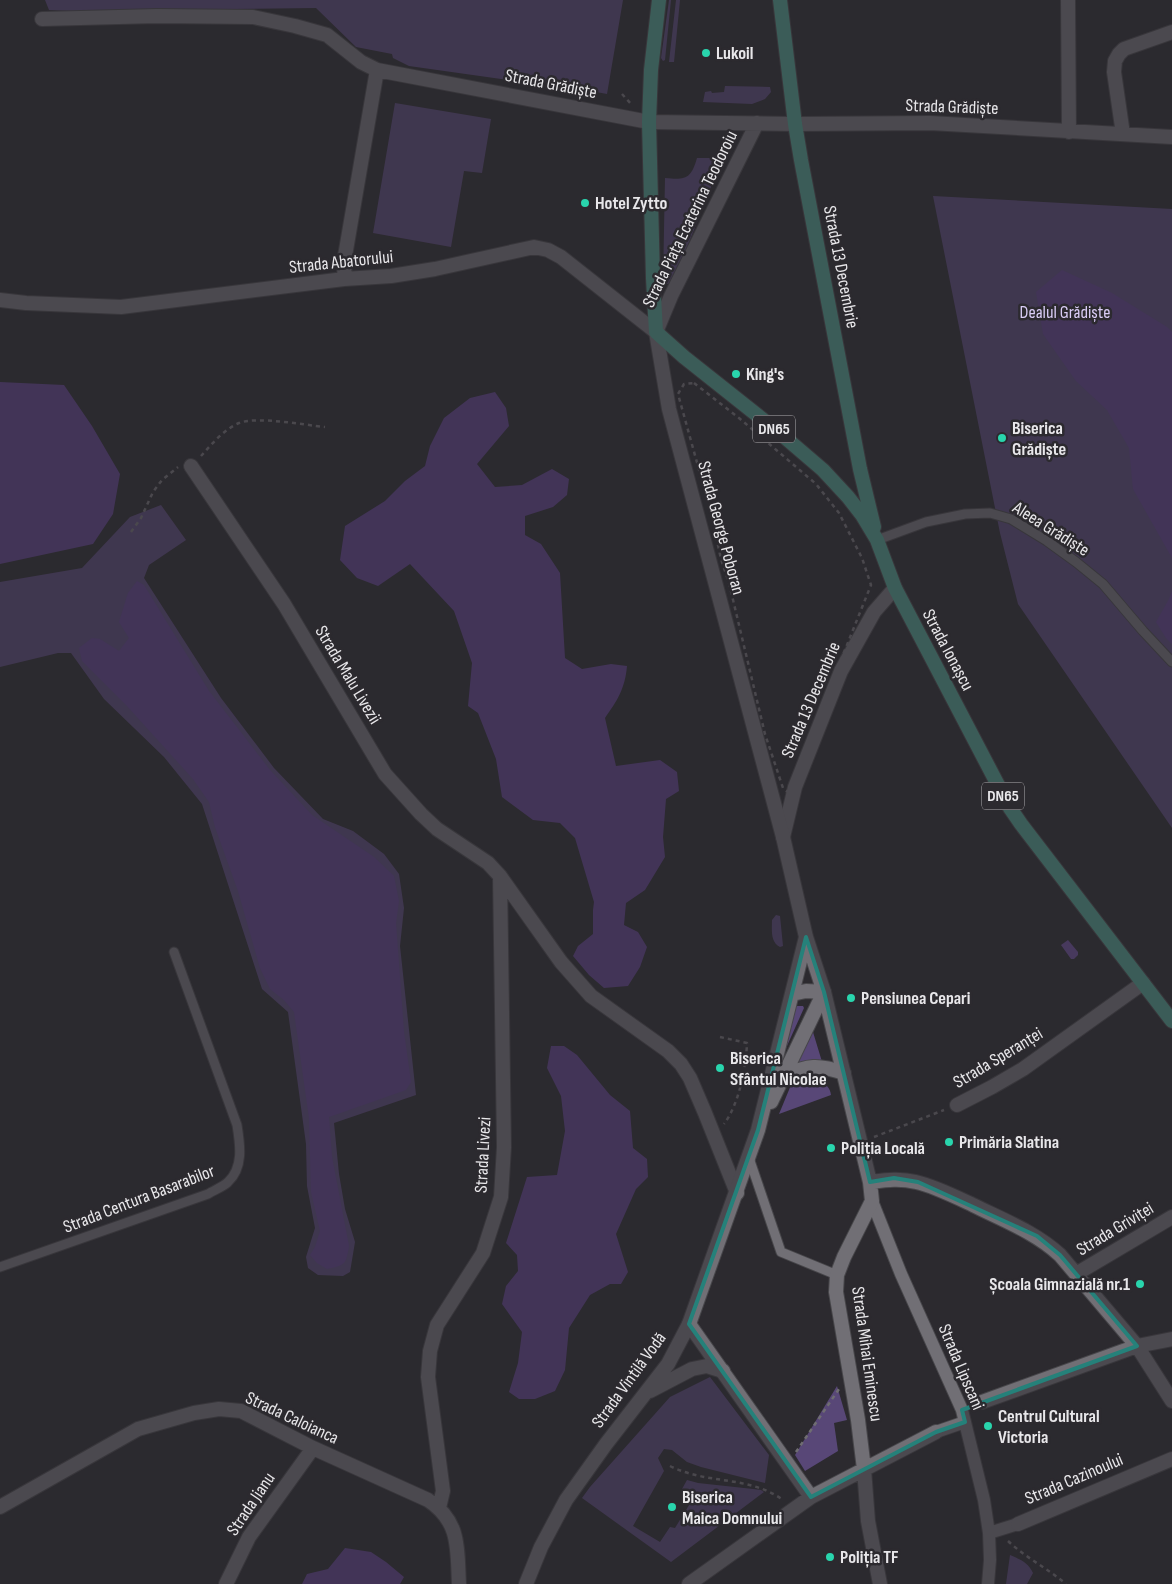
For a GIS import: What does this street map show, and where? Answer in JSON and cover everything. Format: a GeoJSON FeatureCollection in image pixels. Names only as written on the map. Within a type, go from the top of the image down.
{"type":"FeatureCollection","features":[{"type":"Feature","properties":{"kind":"main road","name":"Strada George Poboran"},"geometry":{"type":"LineString","coordinates":[[656,332],[649,122],[651,70],[659,0]]}},
{"type":"Feature","properties":{"kind":"main road","name":"Strada 13 Decembrie"},"geometry":{"type":"LineString","coordinates":[[780,0],[795,124],[860,469],[877,540]]}},
{"type":"Feature","properties":{"kind":"main road","name":"Strada Ionașcu"},"geometry":{"type":"LineString","coordinates":[[656,332],[684,357],[781,434],[822,470],[848,497],[877,540],[895,588],[1010,808],[1172,1021]]}},
{"type":"Feature","properties":{"kind":"street"},"geometry":{"type":"LineString","coordinates":[[1068,0],[1069,132]]}},
{"type":"Feature","properties":{"kind":"street","name":"Strada Grădiște"},"geometry":{"type":"LineString","coordinates":[[42,19],[157,16],[254,17],[327,35],[361,62],[377,70],[649,122],[930,123],[1172,137]]}},
{"type":"Feature","properties":{"kind":"street"},"geometry":{"type":"LineString","coordinates":[[1123,134],[1114,72],[1115,61],[1124,49],[1172,32]]}},
{"type":"Feature","properties":{"kind":"street"},"geometry":{"type":"LineString","coordinates":[[344,279],[345,256],[377,70]]}},
{"type":"Feature","properties":{"kind":"street","name":"Strada Piața Ecaterina Teodoroiu"},"geometry":{"type":"LineString","coordinates":[[656,332],[757,123]]}},
{"type":"Feature","properties":{"kind":"street","name":"Strada Abatorului"},"geometry":{"type":"LineString","coordinates":[[0,300],[121,307],[344,279],[391,276],[534,247],[548,250],[561,257],[656,332]]}},
{"type":"Feature","properties":{"kind":"street","name":"Strada George Poboran"},"geometry":{"type":"LineString","coordinates":[[656,332],[669,409],[783,837],[806,937],[824,992]]}},
{"type":"Feature","properties":{"kind":"street","name":"Strada Malu Livezii"},"geometry":{"type":"LineString","coordinates":[[191,466],[284,604],[385,774],[437,829],[488,862],[561,962],[591,996],[668,1051],[681,1064],[690,1078],[705,1113],[736,1193]]}},
{"type":"Feature","properties":{"kind":"street","name":"Strada 13 Decembrie"},"geometry":{"type":"LineString","coordinates":[[783,837],[795,788],[841,672],[874,612],[895,588]]}},
{"type":"Feature","properties":{"kind":"street","name":"Strada Livezi"},"geometry":{"type":"LineString","coordinates":[[439,1508],[443,1491],[428,1377],[430,1351],[437,1325],[483,1253],[501,1197],[504,1147],[500,876]]}},
{"type":"Feature","properties":{"kind":"street","name":"Strada Vintilă Vodă"},"geometry":{"type":"LineString","coordinates":[[526,1584],[541,1547],[566,1500],[606,1444],[668,1364],[690,1324],[758,1130],[806,937]]}},
{"type":"Feature","properties":{"kind":"street","name":"Strada Speranței"},"geometry":{"type":"LineString","coordinates":[[957,1105],[992,1088],[1023,1069],[1143,983]]}},
{"type":"Feature","properties":{"kind":"street"},"geometry":{"type":"LineString","coordinates":[[792,994],[806,991],[824,992],[870,1182],[872,1201]]}},
{"type":"Feature","properties":{"kind":"street","name":"Strada Vintilă Vodă"},"geometry":{"type":"LineString","coordinates":[[758,1130],[824,992]]}},
{"type":"Feature","properties":{"kind":"street"},"geometry":{"type":"LineString","coordinates":[[784,1076],[802,1068],[815,1067],[829,1068],[844,1073]]}},
{"type":"Feature","properties":{"kind":"street"},"geometry":{"type":"LineString","coordinates":[[870,1182],[894,1178],[918,1182],[957,1198],[1037,1236],[1055,1250],[1136,1346],[1172,1401]]}},
{"type":"Feature","properties":{"kind":"street","name":"Strada Mihai Eminescu"},"geometry":{"type":"LineString","coordinates":[[872,1201],[837,1275],[836,1292],[864,1469],[868,1521],[880,1584]]}},
{"type":"Feature","properties":{"kind":"street","name":"Strada Lipscani"},"geometry":{"type":"LineString","coordinates":[[872,1201],[901,1274],[964,1416],[984,1500],[989,1533],[990,1560],[988,1584]]}},
{"type":"Feature","properties":{"kind":"street","name":"Strada Griviței"},"geometry":{"type":"LineString","coordinates":[[1076,1274],[1172,1217]]}},
{"type":"Feature","properties":{"kind":"street"},"geometry":{"type":"LineString","coordinates":[[690,1324],[811,1497]]}},
{"type":"Feature","properties":{"kind":"street"},"geometry":{"type":"LineString","coordinates":[[689,1584],[811,1497],[936,1432],[964,1416],[982,1402],[1136,1346],[1172,1339]]}},
{"type":"Feature","properties":{"kind":"street"},"geometry":{"type":"LineString","coordinates":[[647,1393],[692,1369],[707,1366],[723,1372]]}},
{"type":"Feature","properties":{"kind":"street","name":"Strada Caloianca"},"geometry":{"type":"LineString","coordinates":[[0,1506],[138,1429],[194,1413],[218,1409],[241,1411],[313,1448],[428,1500],[439,1508],[446,1515],[454,1532],[458,1556],[459,1584]]}},
{"type":"Feature","properties":{"kind":"street","name":"Strada Jianu"},"geometry":{"type":"LineString","coordinates":[[226,1584],[249,1537],[313,1448]]}},
{"type":"Feature","properties":{"kind":"street","name":"Strada Cazinoului"},"geometry":{"type":"LineString","coordinates":[[989,1533],[1018,1524],[1172,1459]]}},
{"type":"Feature","properties":{"kind":"lane","name":"Aleea Grădiște"},"geometry":{"type":"LineString","coordinates":[[877,540],[926,522],[965,514],[990,513],[1011,519],[1047,541],[1103,584],[1172,662]]}},
{"type":"Feature","properties":{"kind":"lane","name":"Strada Centura Basarabilor"},"geometry":{"type":"LineString","coordinates":[[0,1267],[208,1194],[228,1182],[237,1170],[240,1149],[237,1125],[174,952]]}},
{"type":"Feature","properties":{"kind":"lane"},"geometry":{"type":"LineString","coordinates":[[748,1158],[781,1252],[837,1275]]}},
{"type":"Feature","properties":{"kind":"path"},"geometry":{"type":"LineString","coordinates":[[694,383],[739,418],[816,484],[839,513],[862,558],[871,585],[788,792],[783,788],[765,734],[729,583],[678,394],[684,384],[694,383]]}},
{"type":"Feature","properties":{"kind":"path"},"geometry":{"type":"LineString","coordinates":[[131,532],[141,518],[153,492],[162,480],[180,466],[191,466],[224,432],[241,422],[262,420],[325,427]]}},
{"type":"Feature","properties":{"kind":"path"},"geometry":{"type":"LineString","coordinates":[[720,1038],[730,1038],[747,1043],[737,1099],[731,1114],[723,1125]]}},
{"type":"Feature","properties":{"kind":"path","name":"Strada Speranței"},"geometry":{"type":"LineString","coordinates":[[860,1142],[957,1105]]}},
{"type":"Feature","properties":{"kind":"path"},"geometry":{"type":"LineString","coordinates":[[788,1464],[849,1373]]}},
{"type":"Feature","properties":{"kind":"path"},"geometry":{"type":"LineString","coordinates":[[670,1466],[683,1473],[697,1477],[748,1484],[766,1490],[795,1508]]}},
{"type":"Feature","properties":{"kind":"highlighted area"},"geometry":{"type":"Polygon","coordinates":[[[806,937],[824,992],[870,1182],[894,1178],[918,1182],[1037,1236],[1060,1255],[1137,1346],[962,1410],[965,1422],[936,1432],[811,1497],[689,1324],[758,1130],[806,937]]]}},
{"type":"Feature","properties":{"kind":"green space"},"geometry":{"type":"Polygon","coordinates":[[[45,0],[623,0],[607,94],[538,81],[536,84],[409,66],[393,58],[392,54],[356,47],[316,8],[72,11],[49,10],[45,0]]]}},
{"type":"Feature","properties":{"kind":"green space"},"geometry":{"type":"Polygon","coordinates":[[[669,0],[671,0],[665,60],[663,61],[661,58],[669,0]]]}},
{"type":"Feature","properties":{"kind":"green space"},"geometry":{"type":"Polygon","coordinates":[[[676,0],[680,0],[674,62],[669,62],[676,0]]]}},
{"type":"Feature","properties":{"kind":"green space"},"geometry":{"type":"Polygon","coordinates":[[[725,86],[770,87],[771,92],[765,99],[752,104],[703,102],[705,92],[724,92],[725,86]]]}},
{"type":"Feature","properties":{"kind":"green space"},"geometry":{"type":"Polygon","coordinates":[[[395,103],[491,119],[482,173],[464,171],[451,247],[373,233],[395,103]]]}},
{"type":"Feature","properties":{"kind":"green space"},"geometry":{"type":"Polygon","coordinates":[[[697,158],[717,158],[711,179],[711,187],[674,280],[670,284],[666,284],[663,282],[665,178],[678,179],[687,177],[697,158]]]}},
{"type":"Feature","properties":{"kind":"green space","name":"Dealul Grădiște"},"geometry":{"type":"Polygon","coordinates":[[[933,196],[1172,209],[1172,828],[1018,604],[1000,533],[933,196]]]}},
{"type":"Feature","properties":{"kind":"green space"},"geometry":{"type":"Polygon","coordinates":[[[1062,270],[1112,293],[1172,332],[1172,558],[1133,489],[1129,448],[1107,410],[1076,381],[1043,334],[1036,292],[1062,270]]]}},
{"type":"Feature","properties":{"kind":"green space"},"geometry":{"type":"Polygon","coordinates":[[[0,382],[64,385],[92,426],[120,474],[113,514],[93,544],[0,564],[0,382]]]}},
{"type":"Feature","properties":{"kind":"green space"},"geometry":{"type":"Polygon","coordinates":[[[495,392],[506,408],[509,426],[477,464],[495,487],[522,485],[552,469],[569,479],[567,495],[553,507],[525,516],[525,535],[541,544],[560,573],[565,658],[582,669],[611,664],[627,666],[620,694],[605,718],[616,766],[660,760],[677,772],[679,791],[666,799],[663,837],[665,857],[645,890],[626,903],[624,925],[638,932],[647,947],[640,967],[628,986],[604,988],[589,975],[573,956],[578,946],[593,934],[594,902],[575,838],[560,823],[533,820],[502,797],[496,759],[478,713],[468,706],[472,663],[454,611],[410,564],[378,586],[357,578],[340,560],[345,526],[385,501],[405,481],[425,466],[430,446],[444,418],[470,398],[495,392]]]}},
{"type":"Feature","properties":{"kind":"green space"},"geometry":{"type":"Polygon","coordinates":[[[161,505],[186,540],[149,565],[144,578],[221,698],[274,768],[323,819],[353,831],[384,854],[399,874],[404,908],[400,946],[416,1095],[334,1123],[339,1174],[345,1209],[355,1242],[350,1272],[343,1276],[318,1275],[308,1268],[306,1257],[315,1228],[307,1186],[306,1144],[288,1012],[262,989],[202,804],[164,757],[104,699],[71,653],[58,653],[0,667],[0,582],[82,568],[130,517],[161,505]]]}},
{"type":"Feature","properties":{"kind":"green space"},"geometry":{"type":"Polygon","coordinates":[[[137,581],[144,585],[209,691],[270,770],[312,815],[374,857],[394,876],[399,901],[396,923],[404,1032],[411,1082],[406,1090],[329,1117],[332,1157],[349,1246],[344,1263],[338,1266],[327,1269],[317,1263],[310,1255],[315,1247],[320,1231],[311,1192],[309,1118],[294,1012],[284,1000],[270,989],[260,968],[238,891],[215,827],[209,802],[193,779],[127,706],[82,661],[79,648],[92,638],[100,639],[119,651],[129,638],[119,622],[128,593],[137,581]]]}},
{"type":"Feature","properties":{"kind":"green space"},"geometry":{"type":"Polygon","coordinates":[[[1172,591],[1172,644],[1156,622],[1172,591]]]}},
{"type":"Feature","properties":{"kind":"green space"},"geometry":{"type":"Polygon","coordinates":[[[776,915],[780,916],[783,946],[780,947],[772,935],[772,920],[776,915]]]}},
{"type":"Feature","properties":{"kind":"green space"},"geometry":{"type":"Polygon","coordinates":[[[803,1006],[804,1008],[782,1057],[794,1007],[803,1006]]]}},
{"type":"Feature","properties":{"kind":"green space"},"geometry":{"type":"Polygon","coordinates":[[[811,1032],[813,1032],[823,1065],[799,1065],[797,1063],[811,1032]]]}},
{"type":"Feature","properties":{"kind":"green space"},"geometry":{"type":"Polygon","coordinates":[[[551,1046],[564,1046],[577,1055],[610,1095],[630,1111],[633,1148],[647,1159],[648,1177],[636,1189],[616,1234],[628,1272],[621,1284],[610,1284],[590,1295],[569,1328],[565,1370],[555,1391],[535,1399],[519,1399],[509,1392],[518,1363],[522,1332],[502,1304],[506,1286],[518,1271],[517,1255],[506,1243],[527,1177],[557,1175],[565,1131],[561,1096],[547,1068],[551,1046]]]}},
{"type":"Feature","properties":{"kind":"green space"},"geometry":{"type":"Polygon","coordinates":[[[801,1079],[815,1080],[824,1084],[830,1090],[831,1095],[779,1114],[791,1085],[801,1079]]]}},
{"type":"Feature","properties":{"kind":"green space"},"geometry":{"type":"Polygon","coordinates":[[[710,1377],[769,1455],[765,1483],[701,1467],[687,1462],[672,1450],[664,1449],[658,1458],[664,1471],[633,1526],[660,1542],[670,1527],[675,1528],[694,1497],[682,1489],[687,1480],[761,1490],[764,1492],[671,1562],[582,1498],[670,1397],[710,1377]]]}},
{"type":"Feature","properties":{"kind":"green space"},"geometry":{"type":"Polygon","coordinates":[[[837,1386],[847,1420],[834,1423],[838,1451],[805,1471],[795,1455],[837,1386]]]}},
{"type":"Feature","properties":{"kind":"green space"},"geometry":{"type":"Polygon","coordinates":[[[345,1548],[371,1552],[404,1577],[400,1584],[302,1584],[307,1574],[328,1569],[345,1548]]]}},
{"type":"Feature","properties":{"kind":"green space"},"geometry":{"type":"Polygon","coordinates":[[[1010,1555],[1024,1562],[1031,1569],[1033,1573],[1027,1584],[1006,1584],[1010,1555]]]}},
{"type":"Feature","properties":{"kind":"shaded area"},"geometry":{"type":"Polygon","coordinates":[[[1068,940],[1078,952],[1074,959],[1071,959],[1061,945],[1068,940]]]}},
{"type":"Feature","properties":{"kind":"place","name":"Lukoil"},"geometry":{"type":"Point","coordinates":[706,53]}},
{"type":"Feature","properties":{"kind":"place","name":"Hotel Zytto"},"geometry":{"type":"Point","coordinates":[585,203]}},
{"type":"Feature","properties":{"kind":"place","name":"King's"},"geometry":{"type":"Point","coordinates":[736,374]}},
{"type":"Feature","properties":{"kind":"place","name":"Biserica Grădiște"},"geometry":{"type":"Point","coordinates":[1002,438]}},
{"type":"Feature","properties":{"kind":"place","name":"Pensiunea Cepari"},"geometry":{"type":"Point","coordinates":[851,998]}},
{"type":"Feature","properties":{"kind":"place","name":"Biserica Sfântul Nicolae"},"geometry":{"type":"Point","coordinates":[720,1068]}},
{"type":"Feature","properties":{"kind":"place","name":"Primăria Slatina"},"geometry":{"type":"Point","coordinates":[949,1142]}},
{"type":"Feature","properties":{"kind":"place","name":"Poliția Locală"},"geometry":{"type":"Point","coordinates":[831,1148]}},
{"type":"Feature","properties":{"kind":"place","name":"Școala Gimnazială nr.1"},"geometry":{"type":"Point","coordinates":[1140,1284]}},
{"type":"Feature","properties":{"kind":"place","name":"Centrul Cultural Victoria"},"geometry":{"type":"Point","coordinates":[988,1426]}},
{"type":"Feature","properties":{"kind":"place","name":"Biserica Maica Domnului"},"geometry":{"type":"Point","coordinates":[672,1507]}},
{"type":"Feature","properties":{"kind":"place","name":"Poliția TF"},"geometry":{"type":"Point","coordinates":[830,1557]}}]}
